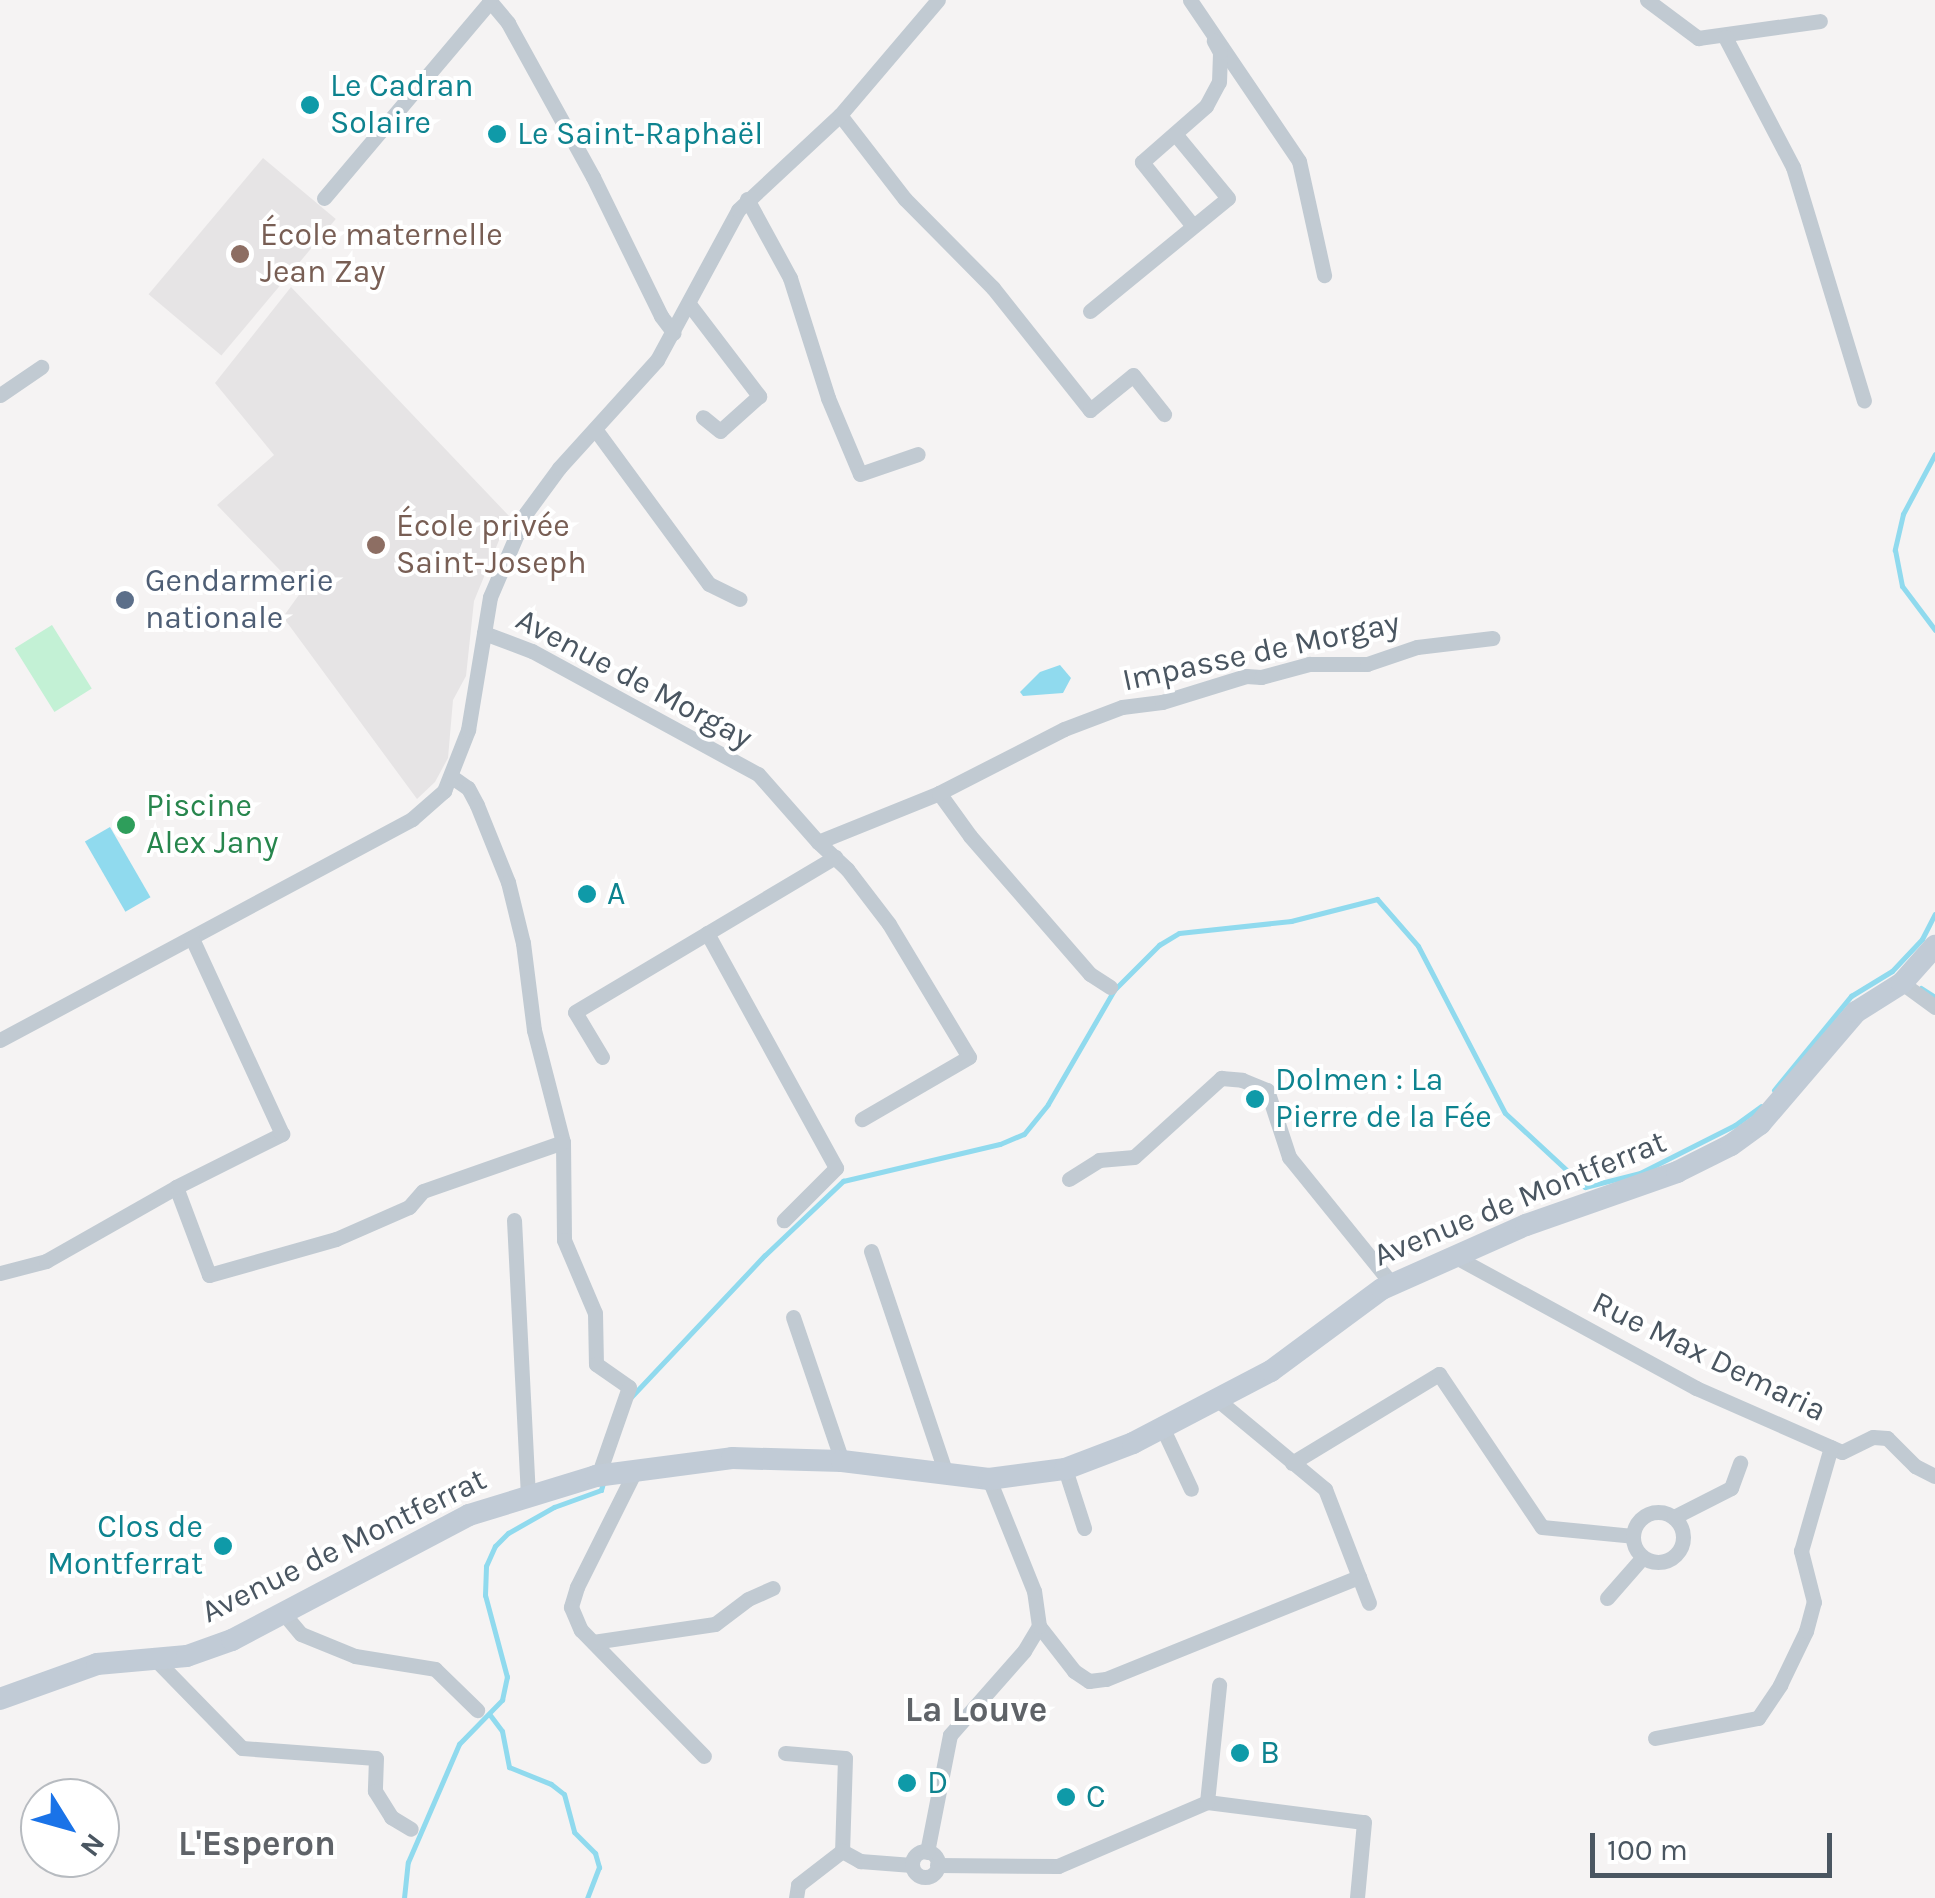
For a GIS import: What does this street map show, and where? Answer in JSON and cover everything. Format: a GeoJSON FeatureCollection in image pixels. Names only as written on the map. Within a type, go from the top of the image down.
{"type":"FeatureCollection","features":[{"type":"Feature","properties":{"kind":"street"},"geometry":{"type":"LineString","coordinates":[[0,1040],[412,819],[444,792],[468,730],[498,571],[526,513],[595,428],[646,375],[690,304],[730,222],[747,199],[840,115],[938,0]]}},
{"type":"Feature","properties":{"kind":"street"},"geometry":{"type":"LineString","coordinates":[[1647,0],[1698,38],[1820,21]]}},
{"type":"Feature","properties":{"kind":"street"},"geometry":{"type":"LineString","coordinates":[[324,198],[489,1],[508,23],[593,177],[660,314],[674,332]]}},
{"type":"Feature","properties":{"kind":"street"},"geometry":{"type":"LineString","coordinates":[[1193,226],[1142,162],[1206,106],[1219,82],[1220,52],[1194,5]]}},
{"type":"Feature","properties":{"kind":"street"},"geometry":{"type":"LineString","coordinates":[[1194,5],[1299,161],[1324,276]]}},
{"type":"Feature","properties":{"kind":"street"},"geometry":{"type":"LineString","coordinates":[[1724,37],[1793,168],[1864,400]]}},
{"type":"Feature","properties":{"kind":"street"},"geometry":{"type":"LineString","coordinates":[[840,115],[905,198],[993,288],[1090,410],[1133,375],[1164,414]]}},
{"type":"Feature","properties":{"kind":"street"},"geometry":{"type":"LineString","coordinates":[[1090,311],[1228,198],[1176,135]]}},
{"type":"Feature","properties":{"kind":"street"},"geometry":{"type":"LineString","coordinates":[[747,199],[790,278],[828,398],[860,474],[918,454]]}},
{"type":"Feature","properties":{"kind":"street"},"geometry":{"type":"LineString","coordinates":[[690,304],[759,396],[720,431],[703,417]]}},
{"type":"Feature","properties":{"kind":"street"},"geometry":{"type":"LineString","coordinates":[[0,395],[41,367]]}},
{"type":"Feature","properties":{"kind":"street"},"geometry":{"type":"LineString","coordinates":[[595,428],[709,584],[740,599]]}},
{"type":"Feature","properties":{"kind":"street","name":"Avenue de Morgay"},"geometry":{"type":"LineString","coordinates":[[484,633],[532,651],[758,774],[834,857],[888,924],[969,1057],[862,1120]]}},
{"type":"Feature","properties":{"kind":"street","name":"Impasse de Morgay"},"geometry":{"type":"LineString","coordinates":[[939,794],[1064,729],[1122,707],[1162,702],[1246,676],[1309,664],[1367,664],[1417,647],[1492,638]]}},
{"type":"Feature","properties":{"kind":"street"},"geometry":{"type":"LineString","coordinates":[[452,776],[468,788],[508,882],[524,944],[534,1030],[563,1142],[564,1240],[594,1313],[596,1364],[629,1387],[613,1473],[572,1597],[574,1620],[704,1756]]}},
{"type":"Feature","properties":{"kind":"street"},"geometry":{"type":"LineString","coordinates":[[818,842],[939,794],[970,836],[1090,974],[1110,987]]}},
{"type":"Feature","properties":{"kind":"street"},"geometry":{"type":"LineString","coordinates":[[602,1057],[575,1012],[834,857]]}},
{"type":"Feature","properties":{"kind":"street"},"geometry":{"type":"LineString","coordinates":[[707,933],[836,1168],[784,1220]]}},
{"type":"Feature","properties":{"kind":"street"},"geometry":{"type":"LineString","coordinates":[[0,1274],[46,1261],[176,1187],[282,1134],[192,938]]}},
{"type":"Feature","properties":{"kind":"street","name":"Avenue de Montferrat"},"geometry":{"type":"LineString","coordinates":[[0,1699],[97,1664],[195,1654],[284,1614],[469,1515],[613,1473],[732,1458],[842,1460],[989,1479],[1065,1469],[1163,1428],[1271,1372],[1392,1284],[1526,1225],[1677,1172],[1731,1145],[1760,1124],[1856,1012],[1902,983],[1935,946]]}},
{"type":"Feature","properties":{"kind":"street"},"geometry":{"type":"LineString","coordinates":[[1902,983],[1935,1007]]}},
{"type":"Feature","properties":{"kind":"street"},"geometry":{"type":"LineString","coordinates":[[1069,1179],[1098,1160],[1134,1156],[1221,1078],[1242,1080],[1267,1090],[1289,1157],[1392,1284]]}},
{"type":"Feature","properties":{"kind":"street"},"geometry":{"type":"LineString","coordinates":[[176,1187],[209,1275],[336,1239],[409,1207],[423,1191],[498,1161],[563,1142]]}},
{"type":"Feature","properties":{"kind":"street"},"geometry":{"type":"LineString","coordinates":[[514,1220],[522,1439],[529,1469],[528,1495]]}},
{"type":"Feature","properties":{"kind":"street"},"geometry":{"type":"LineString","coordinates":[[871,1250],[946,1474]]}},
{"type":"Feature","properties":{"kind":"street","name":"Rue Max Demaria"},"geometry":{"type":"LineString","coordinates":[[1454,1256],[1696,1388],[1842,1452],[1873,1437],[1887,1438],[1915,1466],[1935,1476]]}},
{"type":"Feature","properties":{"kind":"street"},"geometry":{"type":"LineString","coordinates":[[793,1317],[842,1460]]}},
{"type":"Feature","properties":{"kind":"street"},"geometry":{"type":"LineString","coordinates":[[1292,1463],[1439,1374],[1542,1527],[1633,1536]]}},
{"type":"Feature","properties":{"kind":"street"},"geometry":{"type":"LineString","coordinates":[[1218,1401],[1324,1489],[1344,1531],[1369,1603]]}},
{"type":"Feature","properties":{"kind":"street"},"geometry":{"type":"LineString","coordinates":[[1163,1428],[1191,1489]]}},
{"type":"Feature","properties":{"kind":"street"},"geometry":{"type":"LineString","coordinates":[[1655,1738],[1758,1718],[1780,1685],[1806,1631],[1814,1602],[1801,1551],[1831,1447]]}},
{"type":"Feature","properties":{"kind":"street"},"geometry":{"type":"LineString","coordinates":[[1674,1517],[1684,1538],[1678,1553],[1657,1563],[1642,1558],[1633,1536],[1638,1522],[1651,1513],[1674,1517],[1731,1488],[1740,1462]]}},
{"type":"Feature","properties":{"kind":"street"},"geometry":{"type":"LineString","coordinates":[[1065,1469],[1084,1528]]}},
{"type":"Feature","properties":{"kind":"street"},"geometry":{"type":"LineString","coordinates":[[989,1479],[1034,1592],[1039,1626],[1074,1671],[1089,1681],[1106,1680],[1358,1578]]}},
{"type":"Feature","properties":{"kind":"street"},"geometry":{"type":"LineString","coordinates":[[1607,1598],[1642,1558]]}},
{"type":"Feature","properties":{"kind":"street"},"geometry":{"type":"LineString","coordinates":[[593,1642],[715,1624],[748,1599],[773,1588]]}},
{"type":"Feature","properties":{"kind":"street"},"geometry":{"type":"LineString","coordinates":[[284,1614],[301,1634],[355,1656],[435,1669],[477,1710]]}},
{"type":"Feature","properties":{"kind":"street"},"geometry":{"type":"LineString","coordinates":[[932,1858],[950,1735],[1024,1651],[1039,1626]]}},
{"type":"Feature","properties":{"kind":"street"},"geometry":{"type":"LineString","coordinates":[[156,1660],[242,1748],[376,1758],[375,1791],[392,1816],[411,1829]]}},
{"type":"Feature","properties":{"kind":"street"},"geometry":{"type":"LineString","coordinates":[[1206,1802],[1219,1685]]}},
{"type":"Feature","properties":{"kind":"street"},"geometry":{"type":"LineString","coordinates":[[786,1752],[845,1758],[842,1851]]}},
{"type":"Feature","properties":{"kind":"street"},"geometry":{"type":"LineString","coordinates":[[842,1851],[860,1862],[912,1865],[916,1856],[1058,1866],[1206,1802],[1364,1822],[1357,1898]]}},
{"type":"Feature","properties":{"kind":"street"},"geometry":{"type":"LineString","coordinates":[[796,1898],[798,1885],[842,1851]]}},
{"type":"Feature","properties":{"kind":"shaded area","name":"École maternelle Jean Zay"},"geometry":{"type":"Polygon","coordinates":[[[263,158],[336,219],[221,355],[149,294],[263,158]]]}},
{"type":"Feature","properties":{"kind":"shaded area","name":"École privée Saint-Joseph"},"geometry":{"type":"Polygon","coordinates":[[[291,287],[509,516],[474,601],[466,676],[453,700],[448,758],[435,782],[417,799],[283,617],[301,592],[217,505],[274,455],[215,383],[291,287]]]}},
{"type":"Feature","properties":{"kind":"green space"},"geometry":{"type":"Polygon","coordinates":[[[52,625],[92,689],[54,712],[15,648],[52,625]]]}},
{"type":"Feature","properties":{"kind":"water"},"geometry":{"type":"Polygon","coordinates":[[[1060,665],[1071,678],[1063,693],[1023,696],[1020,692],[1040,672],[1060,665]]]}},
{"type":"Feature","properties":{"kind":"water"},"geometry":{"type":"Polygon","coordinates":[[[110,827],[150,897],[125,912],[85,842],[110,827]]]}},
{"type":"Feature","properties":{"kind":"waterway"},"geometry":{"type":"LineString","coordinates":[[1935,454],[1903,514],[1895,550],[1902,586],[1935,630]]}},
{"type":"Feature","properties":{"kind":"waterway"},"geometry":{"type":"LineString","coordinates":[[631,1397],[765,1255],[843,1181],[1000,1144],[1024,1134],[1048,1104],[1114,990],[1159,945],[1179,933],[1291,921],[1377,899],[1418,946],[1505,1113],[1585,1187],[1640,1173],[1735,1125],[1761,1106]]}},
{"type":"Feature","properties":{"kind":"waterway"},"geometry":{"type":"LineString","coordinates":[[1774,1090],[1851,996],[1892,971],[1922,939],[1935,914]]}},
{"type":"Feature","properties":{"kind":"waterway"},"geometry":{"type":"LineString","coordinates":[[1921,988],[1935,997]]}},
{"type":"Feature","properties":{"kind":"waterway"},"geometry":{"type":"LineString","coordinates":[[404,1898],[408,1862],[459,1744],[502,1700],[507,1677],[485,1595],[486,1566],[495,1546],[508,1533],[554,1507],[601,1490],[603,1483]]}},
{"type":"Feature","properties":{"kind":"waterway"},"geometry":{"type":"LineString","coordinates":[[490,1715],[502,1731],[509,1767],[551,1784],[564,1794],[574,1832],[595,1853],[599,1867],[587,1898]]}},
{"type":"Feature","properties":{"kind":"place","name":"Le Cadran Solaire"},"geometry":{"type":"Point","coordinates":[310,105]}},
{"type":"Feature","properties":{"kind":"place","name":"Le Saint-Raphaël"},"geometry":{"type":"Point","coordinates":[497,134]}},
{"type":"Feature","properties":{"kind":"place","name":"École maternelle Jean Zay"},"geometry":{"type":"Point","coordinates":[240,254]}},
{"type":"Feature","properties":{"kind":"place","name":"École privée Saint-Joseph"},"geometry":{"type":"Point","coordinates":[376,545]}},
{"type":"Feature","properties":{"kind":"place","name":"Gendarmerie nationale"},"geometry":{"type":"Point","coordinates":[125,600]}},
{"type":"Feature","properties":{"kind":"place","name":"Piscine Alex Jany"},"geometry":{"type":"Point","coordinates":[126,825]}},
{"type":"Feature","properties":{"kind":"place","name":"A"},"geometry":{"type":"Point","coordinates":[587,894]}},
{"type":"Feature","properties":{"kind":"place","name":"Dolmen : La Pierre de la Fée"},"geometry":{"type":"Point","coordinates":[1255,1099]}},
{"type":"Feature","properties":{"kind":"place","name":"Clos de Montferrat"},"geometry":{"type":"Point","coordinates":[223,1546]}},
{"type":"Feature","properties":{"kind":"place","name":"B"},"geometry":{"type":"Point","coordinates":[1240,1753]}},
{"type":"Feature","properties":{"kind":"place","name":"D"},"geometry":{"type":"Point","coordinates":[907,1783]}},
{"type":"Feature","properties":{"kind":"place","name":"C"},"geometry":{"type":"Point","coordinates":[1066,1797]}},
{"type":"Feature","properties":{"kind":"district","name":"La Louve"},"geometry":{"type":"Point","coordinates":[976,1710]}},
{"type":"Feature","properties":{"kind":"district","name":"L'Esperon"},"geometry":{"type":"Point","coordinates":[257,1844]}}]}
